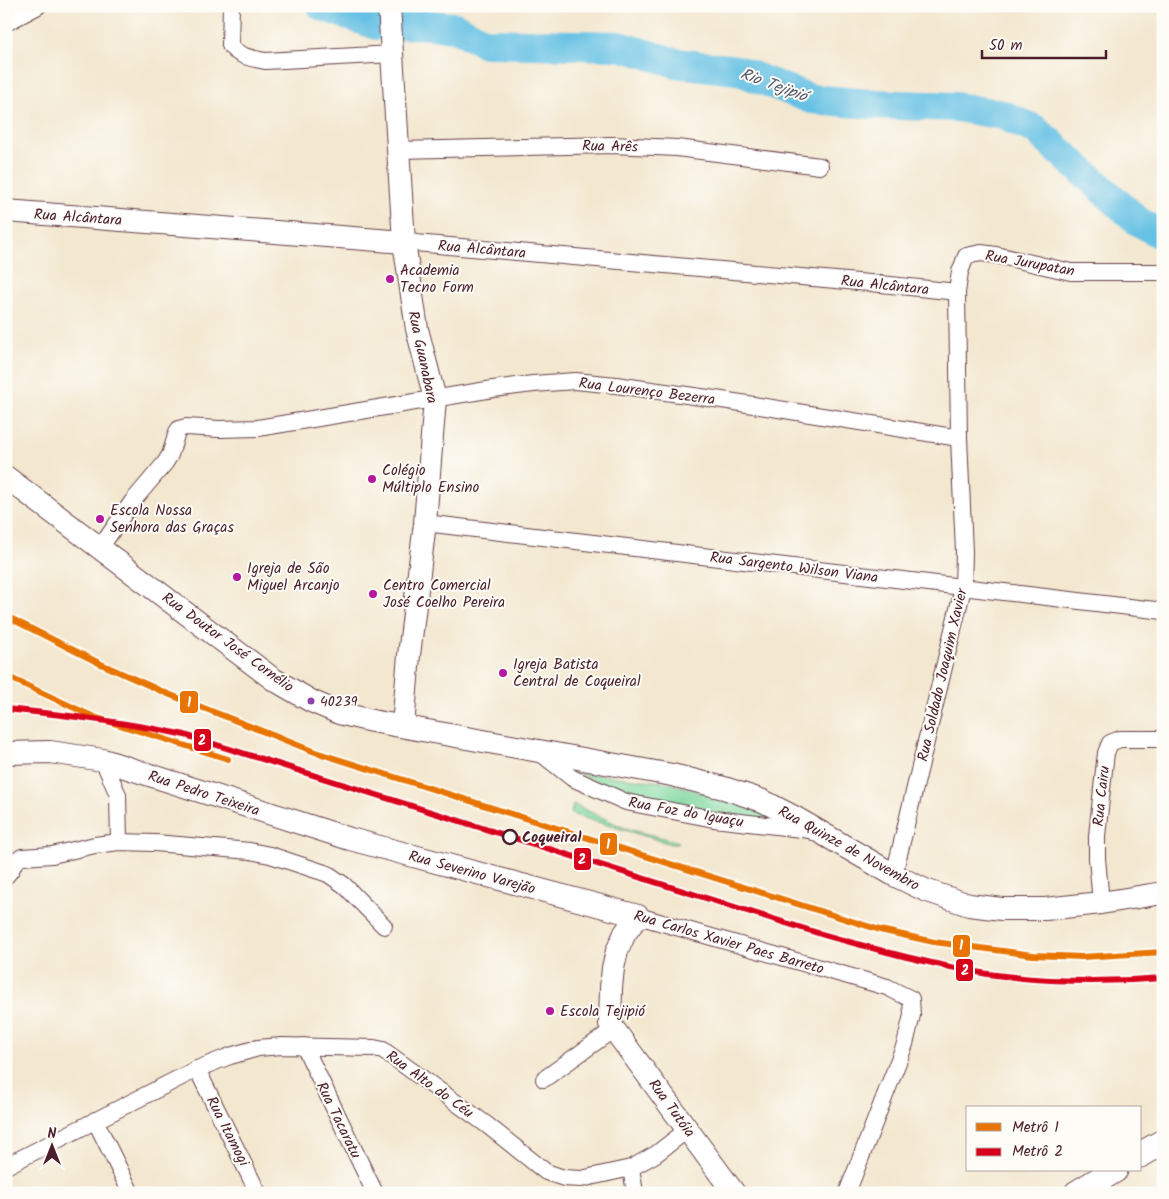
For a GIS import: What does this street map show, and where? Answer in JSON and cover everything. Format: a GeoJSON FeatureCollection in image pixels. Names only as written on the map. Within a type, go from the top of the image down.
{"type":"FeatureCollection","features":[{"type":"Feature","properties":{"kind":"main road"},"geometry":{"type":"LineString","coordinates":[[1142,1154],[1163,1142]]}},
{"type":"Feature","properties":{"kind":"main road"},"geometry":{"type":"LineString","coordinates":[[1077,1193],[1112,1172]]}},
{"type":"Feature","properties":{"kind":"street"},"geometry":{"type":"LineString","coordinates":[[6,17],[34,6]]}},
{"type":"Feature","properties":{"kind":"street"},"geometry":{"type":"LineString","coordinates":[[6,23],[38,6]]}},
{"type":"Feature","properties":{"kind":"street"},"geometry":{"type":"LineString","coordinates":[[231,6],[230,46],[238,54],[248,58],[265,61],[393,50]]}},
{"type":"Feature","properties":{"kind":"street","name":"Rua Guanabara"},"geometry":{"type":"LineString","coordinates":[[389,6],[404,242],[417,329],[435,399],[425,523],[402,726]]}},
{"type":"Feature","properties":{"kind":"street","name":"Rua Arês"},"geometry":{"type":"LineString","coordinates":[[399,150],[612,144],[677,148],[820,166]]}},
{"type":"Feature","properties":{"kind":"street","name":"Rua Alcântara"},"geometry":{"type":"LineString","coordinates":[[6,211],[404,242],[957,292]]}},
{"type":"Feature","properties":{"kind":"street","name":"Rua Jurupatan"},"geometry":{"type":"LineString","coordinates":[[957,292],[962,263],[966,256],[974,254],[996,255],[1071,272],[1163,272]]}},
{"type":"Feature","properties":{"kind":"street","name":"Rua Soldado Joaquim Xavier"},"geometry":{"type":"LineString","coordinates":[[894,875],[957,620],[963,588],[964,552],[959,438],[957,292]]}},
{"type":"Feature","properties":{"kind":"street","name":"Rua Lourenço Bezerra"},"geometry":{"type":"LineString","coordinates":[[100,548],[132,502],[165,463],[170,455],[178,432],[182,428],[258,428],[533,384],[575,381],[722,400],[959,438]]}},
{"type":"Feature","properties":{"kind":"street","name":"Rua Doutor José Cornélio"},"geometry":{"type":"LineString","coordinates":[[6,477],[281,684],[311,701],[339,712],[372,721],[539,752]]}},
{"type":"Feature","properties":{"kind":"street","name":"Rua Sargento Wilson Viana"},"geometry":{"type":"LineString","coordinates":[[425,523],[1163,611]]}},
{"type":"Feature","properties":{"kind":"street","name":"Rua Cairu"},"geometry":{"type":"LineString","coordinates":[[1101,903],[1097,836],[1108,747],[1110,743],[1120,739],[1163,739]]}},
{"type":"Feature","properties":{"kind":"street","name":"Rua Pedro Teixeira"},"geometry":{"type":"LineString","coordinates":[[6,753],[50,752],[103,760],[325,832],[399,853]]}},
{"type":"Feature","properties":{"kind":"street","name":"Rua Quinze de Novembro"},"geometry":{"type":"LineString","coordinates":[[539,752],[672,775],[724,788],[763,801],[894,875],[925,890],[969,905],[1002,909],[1045,909],[1101,903],[1163,893]]}},
{"type":"Feature","properties":{"kind":"street","name":"Rua Foz do Iguaçu"},"geometry":{"type":"LineString","coordinates":[[539,752],[572,778],[626,802],[714,819],[816,830]]}},
{"type":"Feature","properties":{"kind":"street"},"geometry":{"type":"LineString","coordinates":[[103,760],[118,795],[119,842]]}},
{"type":"Feature","properties":{"kind":"street"},"geometry":{"type":"LineString","coordinates":[[6,876],[12,870],[15,861],[22,857],[52,855],[95,845],[119,842],[250,851],[328,874],[344,885],[384,926]]}},
{"type":"Feature","properties":{"kind":"street","name":"Rua Severino Varejão"},"geometry":{"type":"LineString","coordinates":[[399,853],[545,892]]}},
{"type":"Feature","properties":{"kind":"street","name":"Rua Carlos Xavier Paes Barreto"},"geometry":{"type":"LineString","coordinates":[[545,892],[638,916],[887,987],[911,999],[912,1015],[905,1044],[846,1193]]}},
{"type":"Feature","properties":{"kind":"street"},"geometry":{"type":"LineString","coordinates":[[544,1079],[612,1026],[611,988],[613,968],[625,933],[638,916]]}},
{"type":"Feature","properties":{"kind":"street","name":"Rua Tutóia"},"geometry":{"type":"LineString","coordinates":[[612,1026],[734,1193]]}},
{"type":"Feature","properties":{"kind":"street","name":"Rua Alto do Céu"},"geometry":{"type":"LineString","coordinates":[[6,1166],[197,1069],[230,1056],[258,1048],[281,1046],[374,1048],[383,1050],[487,1125],[546,1172],[564,1178],[581,1179],[631,1168],[656,1154],[688,1130]]}},
{"type":"Feature","properties":{"kind":"street","name":"Rua Tacaratu"},"geometry":{"type":"LineString","coordinates":[[304,1046],[375,1193]]}},
{"type":"Feature","properties":{"kind":"street","name":"Rua Itamogi"},"geometry":{"type":"LineString","coordinates":[[197,1069],[258,1193]]}},
{"type":"Feature","properties":{"kind":"street"},"geometry":{"type":"LineString","coordinates":[[95,1120],[131,1193]]}},
{"type":"Feature","properties":{"kind":"street"},"geometry":{"type":"LineString","coordinates":[[631,1168],[636,1193]]}},
{"type":"Feature","properties":{"kind":"green space"},"geometry":{"type":"Polygon","coordinates":[[[574,772],[670,783],[766,812],[774,821],[654,805],[574,772]]]}},
{"type":"Feature","properties":{"kind":"green space"},"geometry":{"type":"Polygon","coordinates":[[[573,804],[625,828],[679,842],[671,844],[571,814],[573,804]]]}},
{"type":"Feature","properties":{"kind":"waterway","name":"Rio Tejipió"},"geometry":{"type":"LineString","coordinates":[[322,6],[377,25],[415,24],[455,27],[485,43],[620,46],[676,63],[737,70],[811,99],[870,104],[956,107],[1003,115],[1036,130],[1138,221],[1163,236]]}},
{"type":"Feature","properties":{"kind":"metro line","name":"1"},"geometry":{"type":"LineString","coordinates":[[6,616],[101,664],[168,694],[315,752],[880,930],[934,942],[1033,955],[1082,957],[1163,952]]}},
{"type":"Feature","properties":{"kind":"metro line","name":"1"},"geometry":{"type":"LineString","coordinates":[[6,676],[94,717],[228,759]]}},
{"type":"Feature","properties":{"kind":"metro line","name":"2"},"geometry":{"type":"LineString","coordinates":[[6,709],[96,719],[185,735],[821,934],[925,961],[988,974],[1032,979],[1119,981],[1163,978]]}},
{"type":"Feature","properties":{"kind":"place","name":"Academia Tecno Form"},"geometry":{"type":"Point","coordinates":[390,279]}},
{"type":"Feature","properties":{"kind":"place","name":"Colégio Múltiplo Ensino"},"geometry":{"type":"Point","coordinates":[372,479]}},
{"type":"Feature","properties":{"kind":"place","name":"Escola Nossa Senhora das Graças"},"geometry":{"type":"Point","coordinates":[100,519]}},
{"type":"Feature","properties":{"kind":"place","name":"Igreja de São Miguel Arcanjo"},"geometry":{"type":"Point","coordinates":[237,577]}},
{"type":"Feature","properties":{"kind":"place","name":"Centro Comercial José Coelho Pereira"},"geometry":{"type":"Point","coordinates":[373,594]}},
{"type":"Feature","properties":{"kind":"place","name":"Igreja Batista Central de Coqueiral"},"geometry":{"type":"Point","coordinates":[503,673]}},
{"type":"Feature","properties":{"kind":"place","name":"40239"},"geometry":{"type":"Point","coordinates":[311,701]}},
{"type":"Feature","properties":{"kind":"place","name":"Coqueiral"},"geometry":{"type":"Point","coordinates":[510,837]}},
{"type":"Feature","properties":{"kind":"place","name":"Escola Tejipió"},"geometry":{"type":"Point","coordinates":[550,1011]}}]}
